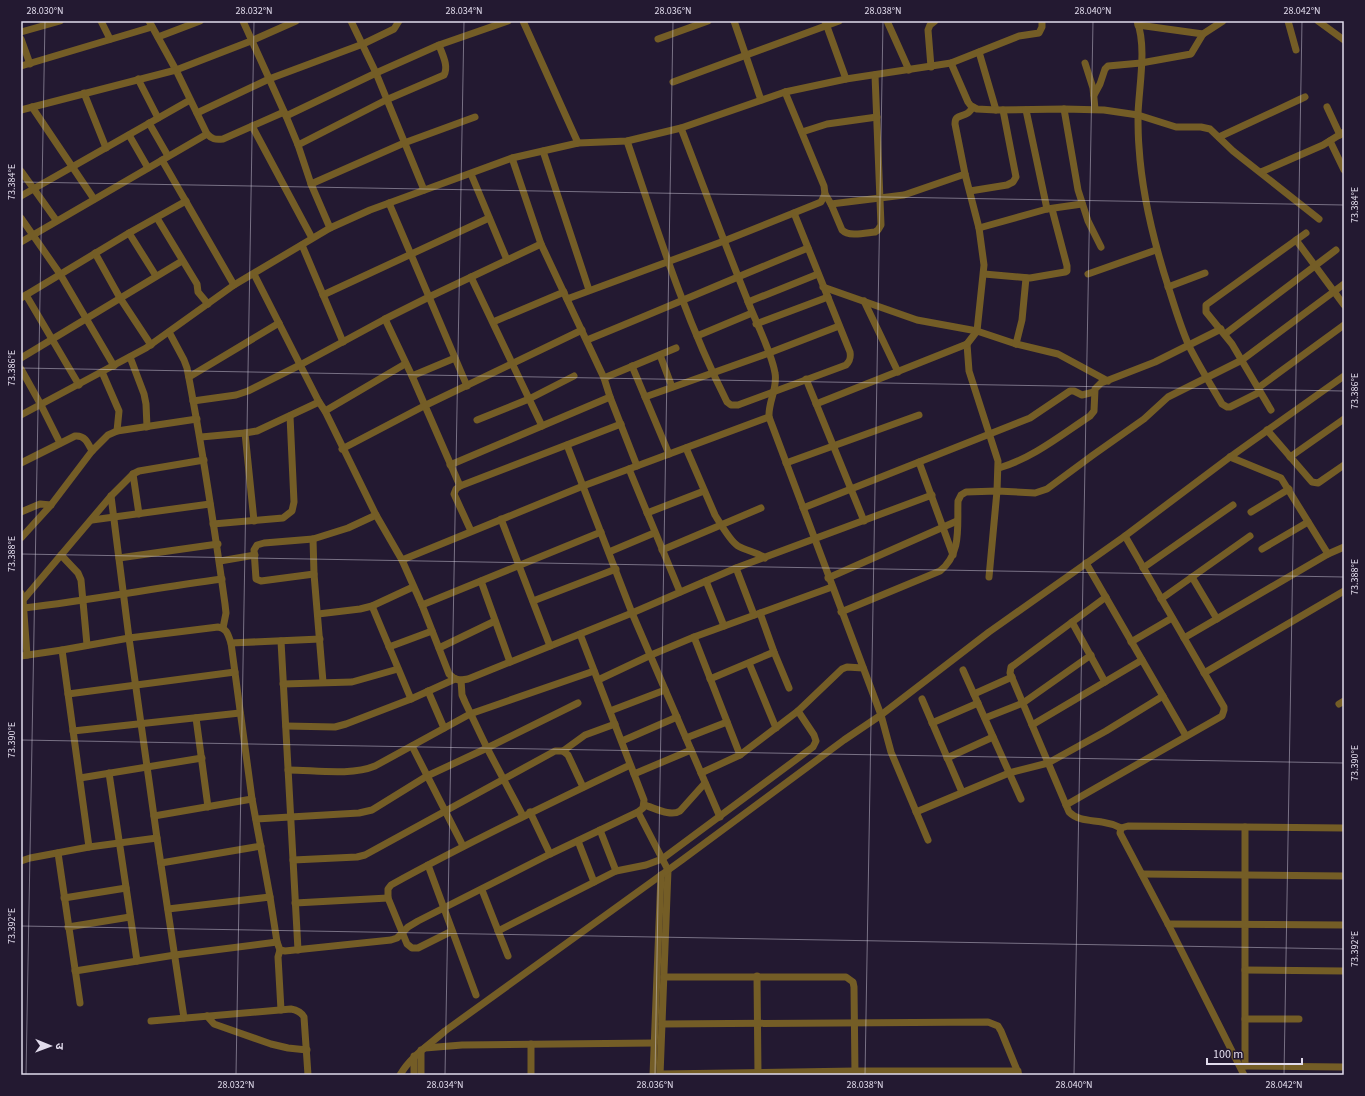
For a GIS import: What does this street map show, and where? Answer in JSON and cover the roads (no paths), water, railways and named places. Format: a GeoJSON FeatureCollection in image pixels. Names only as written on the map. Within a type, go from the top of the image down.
{"type":"FeatureCollection","features":[{"type":"Feature","properties":{"kind":"street"},"geometry":{"type":"LineString","coordinates":[[21,32],[60,21]]}},
{"type":"Feature","properties":{"kind":"street"},"geometry":{"type":"LineString","coordinates":[[101,21],[110,39]]}},
{"type":"Feature","properties":{"kind":"street"},"geometry":{"type":"LineString","coordinates":[[158,37],[200,21]]}},
{"type":"Feature","properties":{"kind":"street"},"geometry":{"type":"LineString","coordinates":[[243,21],[285,114],[298,145],[311,184],[330,228]]}},
{"type":"Feature","properties":{"kind":"street"},"geometry":{"type":"LineString","coordinates":[[21,110],[176,70],[251,41],[296,21]]}},
{"type":"Feature","properties":{"kind":"street"},"geometry":{"type":"LineString","coordinates":[[351,21],[376,72],[386,100],[424,190]]}},
{"type":"Feature","properties":{"kind":"street"},"geometry":{"type":"LineString","coordinates":[[196,113],[269,79],[363,44],[394,29],[399,21]]}},
{"type":"Feature","properties":{"kind":"street"},"geometry":{"type":"LineString","coordinates":[[21,66],[110,39],[150,24],[176,70],[207,134],[212,139],[217,140],[285,114],[439,45],[508,21]]}},
{"type":"Feature","properties":{"kind":"street"},"geometry":{"type":"LineString","coordinates":[[523,21],[578,144]]}},
{"type":"Feature","properties":{"kind":"street"},"geometry":{"type":"LineString","coordinates":[[658,39],[708,21]]}},
{"type":"Feature","properties":{"kind":"street"},"geometry":{"type":"LineString","coordinates":[[734,21],[761,100]]}},
{"type":"Feature","properties":{"kind":"street"},"geometry":{"type":"LineString","coordinates":[[673,82],[746,56],[826,23],[839,21]]}},
{"type":"Feature","properties":{"kind":"street"},"geometry":{"type":"LineString","coordinates":[[887,21],[909,70]]}},
{"type":"Feature","properties":{"kind":"street"},"geometry":{"type":"LineString","coordinates":[[931,67],[928,30],[935,21]]}},
{"type":"Feature","properties":{"kind":"street"},"geometry":{"type":"LineString","coordinates":[[21,415],[151,345],[234,286],[312,238],[330,228],[389,203],[512,158],[578,144],[627,141],[681,128],[785,92],[846,79],[951,63],[1019,36],[1039,33],[1042,27],[1042,21]]}},
{"type":"Feature","properties":{"kind":"street"},"geometry":{"type":"LineString","coordinates":[[1094,95],[1100,84],[1105,69],[1108,66],[1141,63],[1191,54],[1203,34],[1223,21]]}},
{"type":"Feature","properties":{"kind":"street"},"geometry":{"type":"LineString","coordinates":[[1288,21],[1296,50]]}},
{"type":"Feature","properties":{"kind":"street"},"geometry":{"type":"LineString","coordinates":[[1318,21],[1343,38]]}},
{"type":"Feature","properties":{"kind":"street"},"geometry":{"type":"LineString","coordinates":[[826,23],[846,79]]}},
{"type":"Feature","properties":{"kind":"street"},"geometry":{"type":"LineString","coordinates":[[1203,34],[1137,23],[1141,38],[1138,115],[1139,149],[1147,205],[1156,250],[1189,346],[1222,404],[1230,407],[1259,390],[1344,325]]}},
{"type":"Feature","properties":{"kind":"street"},"geometry":{"type":"LineString","coordinates":[[21,39],[30,64]]}},
{"type":"Feature","properties":{"kind":"street"},"geometry":{"type":"LineString","coordinates":[[298,145],[386,100],[444,75],[446,71],[445,64],[439,45]]}},
{"type":"Feature","properties":{"kind":"street"},"geometry":{"type":"LineString","coordinates":[[970,191],[1007,185],[1013,182],[1016,177],[999,110],[979,52]]}},
{"type":"Feature","properties":{"kind":"street"},"geometry":{"type":"LineString","coordinates":[[951,63],[968,102],[973,107],[999,110],[1095,109],[1138,115],[1176,127],[1205,128],[1214,131],[1233,151],[1319,219]]}},
{"type":"Feature","properties":{"kind":"street"},"geometry":{"type":"LineString","coordinates":[[1085,63],[1094,95],[1095,109]]}},
{"type":"Feature","properties":{"kind":"street"},"geometry":{"type":"LineString","coordinates":[[785,92],[824,186],[825,194],[842,230],[845,233],[850,234],[875,232],[881,225],[875,75]]}},
{"type":"Feature","properties":{"kind":"street"},"geometry":{"type":"LineString","coordinates":[[138,79],[158,118]]}},
{"type":"Feature","properties":{"kind":"street"},"geometry":{"type":"LineString","coordinates":[[84,93],[106,148]]}},
{"type":"Feature","properties":{"kind":"street"},"geometry":{"type":"LineString","coordinates":[[1219,137],[1305,97]]}},
{"type":"Feature","properties":{"kind":"street"},"geometry":{"type":"LineString","coordinates":[[21,196],[190,100]]}},
{"type":"Feature","properties":{"kind":"street"},"geometry":{"type":"LineString","coordinates":[[32,107],[94,199]]}},
{"type":"Feature","properties":{"kind":"street"},"geometry":{"type":"LineString","coordinates":[[816,404],[968,344],[977,331],[984,274],[979,228],[965,174],[955,124],[955,119],[957,116],[966,114],[973,107]]}},
{"type":"Feature","properties":{"kind":"street"},"geometry":{"type":"LineString","coordinates":[[1261,172],[1330,141],[1342,133],[1327,107]]}},
{"type":"Feature","properties":{"kind":"street"},"geometry":{"type":"LineString","coordinates":[[1064,109],[1078,190],[1088,221],[1101,247]]}},
{"type":"Feature","properties":{"kind":"street"},"geometry":{"type":"LineString","coordinates":[[984,274],[1030,278],[1066,271],[1067,266],[1050,209],[1026,110]]}},
{"type":"Feature","properties":{"kind":"street"},"geometry":{"type":"LineString","coordinates":[[311,184],[404,143],[475,117]]}},
{"type":"Feature","properties":{"kind":"street"},"geometry":{"type":"LineString","coordinates":[[802,132],[827,124],[877,117]]}},
{"type":"Feature","properties":{"kind":"street"},"geometry":{"type":"LineString","coordinates":[[149,123],[186,201],[234,286]]}},
{"type":"Feature","properties":{"kind":"street"},"geometry":{"type":"LineString","coordinates":[[252,126],[312,238]]}},
{"type":"Feature","properties":{"kind":"street"},"geometry":{"type":"LineString","coordinates":[[681,128],[775,371],[776,380],[769,410],[769,417],[828,578],[881,715],[891,752],[928,840]]}},
{"type":"Feature","properties":{"kind":"street"},"geometry":{"type":"LineString","coordinates":[[21,242],[56,220],[207,134]]}},
{"type":"Feature","properties":{"kind":"street"},"geometry":{"type":"LineString","coordinates":[[129,135],[148,168]]}},
{"type":"Feature","properties":{"kind":"street"},"geometry":{"type":"LineString","coordinates":[[627,141],[669,262],[697,336],[712,373],[727,402],[731,406],[738,405],[846,365],[851,358],[850,352],[794,213]]}},
{"type":"Feature","properties":{"kind":"street"},"geometry":{"type":"LineString","coordinates":[[1330,141],[1344,170]]}},
{"type":"Feature","properties":{"kind":"street"},"geometry":{"type":"LineString","coordinates":[[543,151],[589,290]]}},
{"type":"Feature","properties":{"kind":"street"},"geometry":{"type":"LineString","coordinates":[[512,158],[541,244],[604,378],[610,398],[637,466]]}},
{"type":"Feature","properties":{"kind":"street"},"geometry":{"type":"LineString","coordinates":[[21,171],[56,220]]}},
{"type":"Feature","properties":{"kind":"street"},"geometry":{"type":"LineString","coordinates":[[471,174],[507,260]]}},
{"type":"Feature","properties":{"kind":"street"},"geometry":{"type":"LineString","coordinates":[[831,204],[904,195],[965,174]]}},
{"type":"Feature","properties":{"kind":"street"},"geometry":{"type":"LineString","coordinates":[[493,322],[565,295],[589,290],[724,241],[821,202],[825,194]]}},
{"type":"Feature","properties":{"kind":"street"},"geometry":{"type":"LineString","coordinates":[[79,385],[23,296],[186,201]]}},
{"type":"Feature","properties":{"kind":"street"},"geometry":{"type":"LineString","coordinates":[[389,203],[467,386]]}},
{"type":"Feature","properties":{"kind":"street"},"geometry":{"type":"LineString","coordinates":[[979,228],[1050,209],[1082,204]]}},
{"type":"Feature","properties":{"kind":"street"},"geometry":{"type":"LineString","coordinates":[[21,218],[60,274],[114,366]]}},
{"type":"Feature","properties":{"kind":"street"},"geometry":{"type":"LineString","coordinates":[[157,218],[197,284],[198,292],[208,304]]}},
{"type":"Feature","properties":{"kind":"street"},"geometry":{"type":"LineString","coordinates":[[323,295],[489,218]]}},
{"type":"Feature","properties":{"kind":"street"},"geometry":{"type":"LineString","coordinates":[[129,233],[156,276]]}},
{"type":"Feature","properties":{"kind":"street"},"geometry":{"type":"LineString","coordinates":[[1271,410],[1242,360],[1223,331],[1206,312],[1205,308],[1208,302],[1306,233]]}},
{"type":"Feature","properties":{"kind":"street"},"geometry":{"type":"LineString","coordinates":[[1296,240],[1344,305]]}},
{"type":"Feature","properties":{"kind":"street"},"geometry":{"type":"LineString","coordinates":[[193,400],[236,395],[248,391],[300,366],[385,319],[471,276],[541,244]]}},
{"type":"Feature","properties":{"kind":"street"},"geometry":{"type":"LineString","coordinates":[[302,245],[343,342]]}},
{"type":"Feature","properties":{"kind":"street"},"geometry":{"type":"LineString","coordinates":[[587,340],[808,248]]}},
{"type":"Feature","properties":{"kind":"street"},"geometry":{"type":"LineString","coordinates":[[1088,274],[1156,250]]}},
{"type":"Feature","properties":{"kind":"street"},"geometry":{"type":"LineString","coordinates":[[999,468],[1012,464],[1028,456],[1090,416],[1094,411],[1094,392],[1097,386],[1108,380],[1155,362],[1223,331],[1336,250]]}},
{"type":"Feature","properties":{"kind":"street"},"geometry":{"type":"LineString","coordinates":[[95,253],[120,298],[151,345]]}},
{"type":"Feature","properties":{"kind":"street"},"geometry":{"type":"LineString","coordinates":[[21,358],[182,260]]}},
{"type":"Feature","properties":{"kind":"street"},"geometry":{"type":"LineString","coordinates":[[1168,287],[1205,273]]}},
{"type":"Feature","properties":{"kind":"street"},"geometry":{"type":"LineString","coordinates":[[254,274],[300,366],[325,411],[376,515],[402,560],[422,605],[449,674],[458,680],[462,695],[470,714],[523,816]]}},
{"type":"Feature","properties":{"kind":"street"},"geometry":{"type":"LineString","coordinates":[[748,302],[818,274]]}},
{"type":"Feature","properties":{"kind":"street"},"geometry":{"type":"LineString","coordinates":[[471,276],[542,426]]}},
{"type":"Feature","properties":{"kind":"street"},"geometry":{"type":"LineString","coordinates":[[1016,344],[1022,320],[1026,278]]}},
{"type":"Feature","properties":{"kind":"street"},"geometry":{"type":"LineString","coordinates":[[841,612],[940,571],[953,555],[957,546],[958,501],[960,494],[966,492],[1035,493],[1047,489],[1144,419],[1162,401],[1242,360],[1344,284]]}},
{"type":"Feature","properties":{"kind":"street"},"geometry":{"type":"LineString","coordinates":[[823,287],[917,320],[977,331],[1016,344],[1058,354],[1108,380]]}},
{"type":"Feature","properties":{"kind":"street"},"geometry":{"type":"LineString","coordinates":[[756,324],[828,297]]}},
{"type":"Feature","properties":{"kind":"street"},"geometry":{"type":"LineString","coordinates":[[864,301],[898,372]]}},
{"type":"Feature","properties":{"kind":"street"},"geometry":{"type":"LineString","coordinates":[[697,336],[752,313]]}},
{"type":"Feature","properties":{"kind":"street"},"geometry":{"type":"LineString","coordinates":[[385,319],[412,376],[460,486]]}},
{"type":"Feature","properties":{"kind":"street"},"geometry":{"type":"LineString","coordinates":[[189,377],[279,323]]}},
{"type":"Feature","properties":{"kind":"street"},"geometry":{"type":"LineString","coordinates":[[645,397],[769,353],[839,326]]}},
{"type":"Feature","properties":{"kind":"street"},"geometry":{"type":"LineString","coordinates":[[342,448],[424,406],[582,330]]}},
{"type":"Feature","properties":{"kind":"street"},"geometry":{"type":"LineString","coordinates":[[169,332],[184,360],[189,377],[197,419],[210,504],[218,544],[226,613],[223,628]]}},
{"type":"Feature","properties":{"kind":"street"},"geometry":{"type":"LineString","coordinates":[[968,344],[969,371],[999,468],[989,577]]}},
{"type":"Feature","properties":{"kind":"street"},"geometry":{"type":"LineString","coordinates":[[604,378],[676,348]]}},
{"type":"Feature","properties":{"kind":"street"},"geometry":{"type":"LineString","coordinates":[[660,355],[672,387]]}},
{"type":"Feature","properties":{"kind":"street"},"geometry":{"type":"LineString","coordinates":[[130,357],[144,394],[147,427]]}},
{"type":"Feature","properties":{"kind":"street"},"geometry":{"type":"LineString","coordinates":[[412,376],[455,358]]}},
{"type":"Feature","properties":{"kind":"street"},"geometry":{"type":"LineString","coordinates":[[325,411],[405,364]]}},
{"type":"Feature","properties":{"kind":"street"},"geometry":{"type":"LineString","coordinates":[[632,366],[669,454]]}},
{"type":"Feature","properties":{"kind":"street"},"geometry":{"type":"LineString","coordinates":[[21,369],[42,405],[60,443]]}},
{"type":"Feature","properties":{"kind":"street"},"geometry":{"type":"LineString","coordinates":[[102,372],[119,411],[117,431]]}},
{"type":"Feature","properties":{"kind":"street"},"geometry":{"type":"LineString","coordinates":[[477,420],[529,399],[574,376]]}},
{"type":"Feature","properties":{"kind":"street"},"geometry":{"type":"LineString","coordinates":[[400,1075],[404,1067],[414,1056],[445,1031],[668,870],[844,740],[881,715],[989,632],[1125,536],[1230,457],[1344,376]]}},
{"type":"Feature","properties":{"kind":"street"},"geometry":{"type":"LineString","coordinates":[[806,379],[864,521]]}},
{"type":"Feature","properties":{"kind":"street"},"geometry":{"type":"LineString","coordinates":[[803,508],[1035,416],[1071,391],[1082,395],[1094,392]]}},
{"type":"Feature","properties":{"kind":"street"},"geometry":{"type":"LineString","coordinates":[[450,465],[610,398]]}},
{"type":"Feature","properties":{"kind":"street"},"geometry":{"type":"LineString","coordinates":[[200,437],[257,431],[319,402]]}},
{"type":"Feature","properties":{"kind":"street"},"geometry":{"type":"LineString","coordinates":[[786,463],[919,415]]}},
{"type":"Feature","properties":{"kind":"street"},"geometry":{"type":"LineString","coordinates":[[214,524],[282,518],[292,511],[294,502],[290,416]]}},
{"type":"Feature","properties":{"kind":"street"},"geometry":{"type":"LineString","coordinates":[[402,560],[583,486],[769,417]]}},
{"type":"Feature","properties":{"kind":"street"},"geometry":{"type":"LineString","coordinates":[[21,538],[51,504],[92,451],[108,435],[117,431],[197,419]]}},
{"type":"Feature","properties":{"kind":"street"},"geometry":{"type":"LineString","coordinates":[[1290,457],[1344,419]]}},
{"type":"Feature","properties":{"kind":"street"},"geometry":{"type":"LineString","coordinates":[[471,531],[454,494],[456,489],[460,486],[621,424]]}},
{"type":"Feature","properties":{"kind":"street"},"geometry":{"type":"LineString","coordinates":[[1267,430],[1309,480],[1315,483],[1321,481],[1344,465]]}},
{"type":"Feature","properties":{"kind":"street"},"geometry":{"type":"LineString","coordinates":[[245,433],[254,521]]}},
{"type":"Feature","properties":{"kind":"street"},"geometry":{"type":"LineString","coordinates":[[21,463],[75,436],[81,435],[85,438],[92,451]]}},
{"type":"Feature","properties":{"kind":"street"},"geometry":{"type":"LineString","coordinates":[[567,444],[632,613],[720,817]]}},
{"type":"Feature","properties":{"kind":"street"},"geometry":{"type":"LineString","coordinates":[[686,448],[720,524],[739,546],[760,554],[765,558]]}},
{"type":"Feature","properties":{"kind":"street"},"geometry":{"type":"LineString","coordinates":[[1230,457],[1282,478],[1328,554]]}},
{"type":"Feature","properties":{"kind":"street"},"geometry":{"type":"LineString","coordinates":[[204,460],[138,470],[111,496],[23,600],[24,655],[129,638],[218,627],[223,628],[226,631],[231,643],[252,799],[277,942],[280,950],[278,957],[282,1010]]}},
{"type":"Feature","properties":{"kind":"street"},"geometry":{"type":"LineString","coordinates":[[919,462],[932,494],[953,555]]}},
{"type":"Feature","properties":{"kind":"street"},"geometry":{"type":"LineString","coordinates":[[629,469],[654,533],[680,592]]}},
{"type":"Feature","properties":{"kind":"street"},"geometry":{"type":"LineString","coordinates":[[133,474],[138,514]]}},
{"type":"Feature","properties":{"kind":"street"},"geometry":{"type":"LineString","coordinates":[[1251,512],[1289,489]]}},
{"type":"Feature","properties":{"kind":"street"},"geometry":{"type":"LineString","coordinates":[[647,513],[704,491]]}},
{"type":"Feature","properties":{"kind":"street"},"geometry":{"type":"LineString","coordinates":[[286,726],[335,727],[346,724],[428,691],[510,662],[580,634],[736,568],[814,540],[932,494]]}},
{"type":"Feature","properties":{"kind":"street"},"geometry":{"type":"LineString","coordinates":[[111,496],[135,685],[184,1018]]}},
{"type":"Feature","properties":{"kind":"street"},"geometry":{"type":"LineString","coordinates":[[21,512],[40,504],[51,504]]}},
{"type":"Feature","properties":{"kind":"street"},"geometry":{"type":"LineString","coordinates":[[92,520],[210,504]]}},
{"type":"Feature","properties":{"kind":"street"},"geometry":{"type":"LineString","coordinates":[[1144,568],[1233,504]]}},
{"type":"Feature","properties":{"kind":"street"},"geometry":{"type":"LineString","coordinates":[[662,550],[720,524],[761,508]]}},
{"type":"Feature","properties":{"kind":"street"},"geometry":{"type":"LineString","coordinates":[[314,574],[261,581],[256,579],[254,550],[257,545],[264,543],[314,539],[348,528],[376,515]]}},
{"type":"Feature","properties":{"kind":"street"},"geometry":{"type":"LineString","coordinates":[[501,519],[550,646]]}},
{"type":"Feature","properties":{"kind":"street"},"geometry":{"type":"LineString","coordinates":[[828,578],[957,521]]}},
{"type":"Feature","properties":{"kind":"street"},"geometry":{"type":"LineString","coordinates":[[1262,549],[1308,522]]}},
{"type":"Feature","properties":{"kind":"street"},"geometry":{"type":"LineString","coordinates":[[422,605],[601,532]]}},
{"type":"Feature","properties":{"kind":"street"},"geometry":{"type":"LineString","coordinates":[[609,552],[654,533]]}},
{"type":"Feature","properties":{"kind":"street"},"geometry":{"type":"LineString","coordinates":[[1066,806],[1222,716],[1224,713],[1224,707],[1125,536]]}},
{"type":"Feature","properties":{"kind":"street"},"geometry":{"type":"LineString","coordinates":[[1161,599],[1250,536]]}},
{"type":"Feature","properties":{"kind":"street"},"geometry":{"type":"LineString","coordinates":[[314,539],[314,574],[324,682]]}},
{"type":"Feature","properties":{"kind":"street"},"geometry":{"type":"LineString","coordinates":[[119,558],[218,544]]}},
{"type":"Feature","properties":{"kind":"street"},"geometry":{"type":"LineString","coordinates":[[1184,638],[1328,554],[1344,547]]}},
{"type":"Feature","properties":{"kind":"street"},"geometry":{"type":"LineString","coordinates":[[62,555],[78,573],[81,580],[87,645]]}},
{"type":"Feature","properties":{"kind":"street"},"geometry":{"type":"LineString","coordinates":[[220,561],[254,555]]}},
{"type":"Feature","properties":{"kind":"street"},"geometry":{"type":"LineString","coordinates":[[1086,563],[1186,736]]}},
{"type":"Feature","properties":{"kind":"street"},"geometry":{"type":"LineString","coordinates":[[736,568],[790,688]]}},
{"type":"Feature","properties":{"kind":"street"},"geometry":{"type":"LineString","coordinates":[[533,601],[616,569]]}},
{"type":"Feature","properties":{"kind":"street"},"geometry":{"type":"LineString","coordinates":[[1192,577],[1217,619]]}},
{"type":"Feature","properties":{"kind":"street"},"geometry":{"type":"LineString","coordinates":[[23,600],[84,601],[123,593],[222,579]]}},
{"type":"Feature","properties":{"kind":"street"},"geometry":{"type":"LineString","coordinates":[[481,581],[510,662]]}},
{"type":"Feature","properties":{"kind":"street"},"geometry":{"type":"LineString","coordinates":[[706,581],[724,626]]}},
{"type":"Feature","properties":{"kind":"street"},"geometry":{"type":"LineString","coordinates":[[318,614],[360,609],[372,606],[413,587]]}},
{"type":"Feature","properties":{"kind":"street"},"geometry":{"type":"LineString","coordinates":[[598,680],[694,637],[832,587]]}},
{"type":"Feature","properties":{"kind":"street"},"geometry":{"type":"LineString","coordinates":[[1204,673],[1344,591]]}},
{"type":"Feature","properties":{"kind":"street"},"geometry":{"type":"LineString","coordinates":[[1106,597],[1014,665],[1010,670],[1066,806],[1073,816],[1111,824],[1121,828],[1128,826],[1344,828]]}},
{"type":"Feature","properties":{"kind":"street"},"geometry":{"type":"LineString","coordinates":[[372,606],[411,699]]}},
{"type":"Feature","properties":{"kind":"street"},"geometry":{"type":"LineString","coordinates":[[1131,642],[1172,618]]}},
{"type":"Feature","properties":{"kind":"street"},"geometry":{"type":"LineString","coordinates":[[439,648],[495,621]]}},
{"type":"Feature","properties":{"kind":"street"},"geometry":{"type":"LineString","coordinates":[[1072,622],[1105,682]]}},
{"type":"Feature","properties":{"kind":"street"},"geometry":{"type":"LineString","coordinates":[[389,647],[432,631]]}},
{"type":"Feature","properties":{"kind":"street"},"geometry":{"type":"LineString","coordinates":[[280,950],[298,950],[392,940],[397,938],[408,927],[550,854],[578,842],[638,812],[643,808],[644,800],[580,634]]}},
{"type":"Feature","properties":{"kind":"street"},"geometry":{"type":"LineString","coordinates":[[694,637],[740,755]]}},
{"type":"Feature","properties":{"kind":"street"},"geometry":{"type":"LineString","coordinates":[[231,643],[320,639]]}},
{"type":"Feature","properties":{"kind":"street"},"geometry":{"type":"LineString","coordinates":[[281,641],[298,950]]}},
{"type":"Feature","properties":{"kind":"street"},"geometry":{"type":"LineString","coordinates":[[62,650],[89,847]]}},
{"type":"Feature","properties":{"kind":"street"},"geometry":{"type":"LineString","coordinates":[[710,679],[774,652]]}},
{"type":"Feature","properties":{"kind":"street"},"geometry":{"type":"LineString","coordinates":[[985,718],[1023,703],[1091,655]]}},
{"type":"Feature","properties":{"kind":"street"},"geometry":{"type":"LineString","coordinates":[[1032,725],[1142,660]]}},
{"type":"Feature","properties":{"kind":"street"},"geometry":{"type":"LineString","coordinates":[[749,663],[776,728]]}},
{"type":"Feature","properties":{"kind":"street"},"geometry":{"type":"LineString","coordinates":[[701,773],[740,755],[798,711],[842,669],[863,668]]}},
{"type":"Feature","properties":{"kind":"street"},"geometry":{"type":"LineString","coordinates":[[283,684],[352,682],[398,669]]}},
{"type":"Feature","properties":{"kind":"street"},"geometry":{"type":"LineString","coordinates":[[963,670],[1021,799]]}},
{"type":"Feature","properties":{"kind":"street"},"geometry":{"type":"LineString","coordinates":[[288,770],[366,770],[470,714],[594,671]]}},
{"type":"Feature","properties":{"kind":"street"},"geometry":{"type":"LineString","coordinates":[[68,694],[235,672]]}},
{"type":"Feature","properties":{"kind":"street"},"geometry":{"type":"LineString","coordinates":[[974,694],[1012,677]]}},
{"type":"Feature","properties":{"kind":"street"},"geometry":{"type":"LineString","coordinates":[[610,711],[666,690]]}},
{"type":"Feature","properties":{"kind":"street"},"geometry":{"type":"LineString","coordinates":[[428,691],[444,728]]}},
{"type":"Feature","properties":{"kind":"street"},"geometry":{"type":"LineString","coordinates":[[916,812],[1009,773],[1048,763],[1106,731],[1162,696]]}},
{"type":"Feature","properties":{"kind":"street"},"geometry":{"type":"LineString","coordinates":[[922,699],[962,792]]}},
{"type":"Feature","properties":{"kind":"street"},"geometry":{"type":"LineString","coordinates":[[256,819],[359,813],[372,810],[427,776],[578,703]]}},
{"type":"Feature","properties":{"kind":"street"},"geometry":{"type":"LineString","coordinates":[[932,723],[978,703]]}},
{"type":"Feature","properties":{"kind":"street"},"geometry":{"type":"LineString","coordinates":[[498,931],[616,871],[646,865],[662,859],[720,817],[813,747],[816,741],[814,735],[798,711]]}},
{"type":"Feature","properties":{"kind":"street"},"geometry":{"type":"LineString","coordinates":[[73,731],[240,713]]}},
{"type":"Feature","properties":{"kind":"street"},"geometry":{"type":"LineString","coordinates":[[622,741],[677,717]]}},
{"type":"Feature","properties":{"kind":"street"},"geometry":{"type":"LineString","coordinates":[[196,718],[208,807]]}},
{"type":"Feature","properties":{"kind":"street"},"geometry":{"type":"LineString","coordinates":[[686,738],[727,722]]}},
{"type":"Feature","properties":{"kind":"street"},"geometry":{"type":"LineString","coordinates":[[293,860],[357,856],[365,854],[555,751],[563,751],[585,735],[615,724]]}},
{"type":"Feature","properties":{"kind":"street"},"geometry":{"type":"LineString","coordinates":[[947,758],[993,737]]}},
{"type":"Feature","properties":{"kind":"street"},"geometry":{"type":"LineString","coordinates":[[412,746],[463,846]]}},
{"type":"Feature","properties":{"kind":"street"},"geometry":{"type":"LineString","coordinates":[[634,774],[691,750]]}},
{"type":"Feature","properties":{"kind":"street"},"geometry":{"type":"LineString","coordinates":[[563,751],[568,755],[583,787]]}},
{"type":"Feature","properties":{"kind":"street"},"geometry":{"type":"LineString","coordinates":[[80,778],[202,758]]}},
{"type":"Feature","properties":{"kind":"street"},"geometry":{"type":"LineString","coordinates":[[452,931],[418,948],[412,948],[407,944],[388,898],[388,889],[391,885],[463,846],[530,812],[630,765]]}},
{"type":"Feature","properties":{"kind":"street"},"geometry":{"type":"LineString","coordinates":[[109,773],[137,961]]}},
{"type":"Feature","properties":{"kind":"street"},"geometry":{"type":"LineString","coordinates":[[644,804],[670,814],[676,814],[705,783]]}},
{"type":"Feature","properties":{"kind":"street"},"geometry":{"type":"LineString","coordinates":[[154,816],[252,799]]}},
{"type":"Feature","properties":{"kind":"street"},"geometry":{"type":"LineString","coordinates":[[530,812],[550,854]]}},
{"type":"Feature","properties":{"kind":"street"},"geometry":{"type":"LineString","coordinates":[[638,812],[668,870],[660,1074],[1018,1073],[1001,1031],[998,1026],[994,1024],[975,1022],[662,1024]]}},
{"type":"Feature","properties":{"kind":"street"},"geometry":{"type":"LineString","coordinates":[[1242,1066],[1245,1018],[1245,827]]}},
{"type":"Feature","properties":{"kind":"street"},"geometry":{"type":"LineString","coordinates":[[1121,828],[1120,833],[1242,1066],[1244,1075]]}},
{"type":"Feature","properties":{"kind":"street"},"geometry":{"type":"LineString","coordinates":[[600,830],[616,871]]}},
{"type":"Feature","properties":{"kind":"street"},"geometry":{"type":"LineString","coordinates":[[21,860],[89,847],[157,838]]}},
{"type":"Feature","properties":{"kind":"street"},"geometry":{"type":"LineString","coordinates":[[578,842],[594,882]]}},
{"type":"Feature","properties":{"kind":"street"},"geometry":{"type":"LineString","coordinates":[[161,863],[261,846]]}},
{"type":"Feature","properties":{"kind":"street"},"geometry":{"type":"LineString","coordinates":[[58,853],[80,1003]]}},
{"type":"Feature","properties":{"kind":"street"},"geometry":{"type":"LineString","coordinates":[[428,864],[476,995]]}},
{"type":"Feature","properties":{"kind":"street"},"geometry":{"type":"LineString","coordinates":[[1142,874],[1344,876]]}},
{"type":"Feature","properties":{"kind":"street"},"geometry":{"type":"LineString","coordinates":[[653,1075],[661,875]]}},
{"type":"Feature","properties":{"kind":"street"},"geometry":{"type":"LineString","coordinates":[[64,898],[126,888]]}},
{"type":"Feature","properties":{"kind":"street"},"geometry":{"type":"LineString","coordinates":[[482,890],[508,956]]}},
{"type":"Feature","properties":{"kind":"street"},"geometry":{"type":"LineString","coordinates":[[168,910],[270,897]]}},
{"type":"Feature","properties":{"kind":"street"},"geometry":{"type":"LineString","coordinates":[[295,903],[388,898]]}},
{"type":"Feature","properties":{"kind":"street"},"geometry":{"type":"LineString","coordinates":[[68,927],[130,917]]}},
{"type":"Feature","properties":{"kind":"street"},"geometry":{"type":"LineString","coordinates":[[1168,924],[1344,925]]}},
{"type":"Feature","properties":{"kind":"street"},"geometry":{"type":"LineString","coordinates":[[75,971],[175,955],[277,942]]}},
{"type":"Feature","properties":{"kind":"street"},"geometry":{"type":"LineString","coordinates":[[1245,970],[1344,971]]}},
{"type":"Feature","properties":{"kind":"street"},"geometry":{"type":"LineString","coordinates":[[757,976],[758,1074]]}},
{"type":"Feature","properties":{"kind":"street"},"geometry":{"type":"LineString","coordinates":[[664,977],[846,976],[853,982],[854,987],[855,1073]]}},
{"type":"Feature","properties":{"kind":"street"},"geometry":{"type":"LineString","coordinates":[[150,1021],[297,1010],[304,1017],[308,1075]]}},
{"type":"Feature","properties":{"kind":"street"},"geometry":{"type":"LineString","coordinates":[[208,1016],[214,1024],[270,1044],[307,1050]]}},
{"type":"Feature","properties":{"kind":"street"},"geometry":{"type":"LineString","coordinates":[[1245,1018],[1299,1020]]}},
{"type":"Feature","properties":{"kind":"street"},"geometry":{"type":"LineString","coordinates":[[423,1049],[449,1045],[654,1043]]}},
{"type":"Feature","properties":{"kind":"street"},"geometry":{"type":"LineString","coordinates":[[531,1044],[531,1075]]}},
{"type":"Feature","properties":{"kind":"street"},"geometry":{"type":"LineString","coordinates":[[420,1075],[423,1049]]}},
{"type":"Feature","properties":{"kind":"street"},"geometry":{"type":"LineString","coordinates":[[414,1056],[414,1075]]}},
{"type":"Feature","properties":{"kind":"street"},"geometry":{"type":"LineString","coordinates":[[1242,1066],[1344,1067]]}}]}
